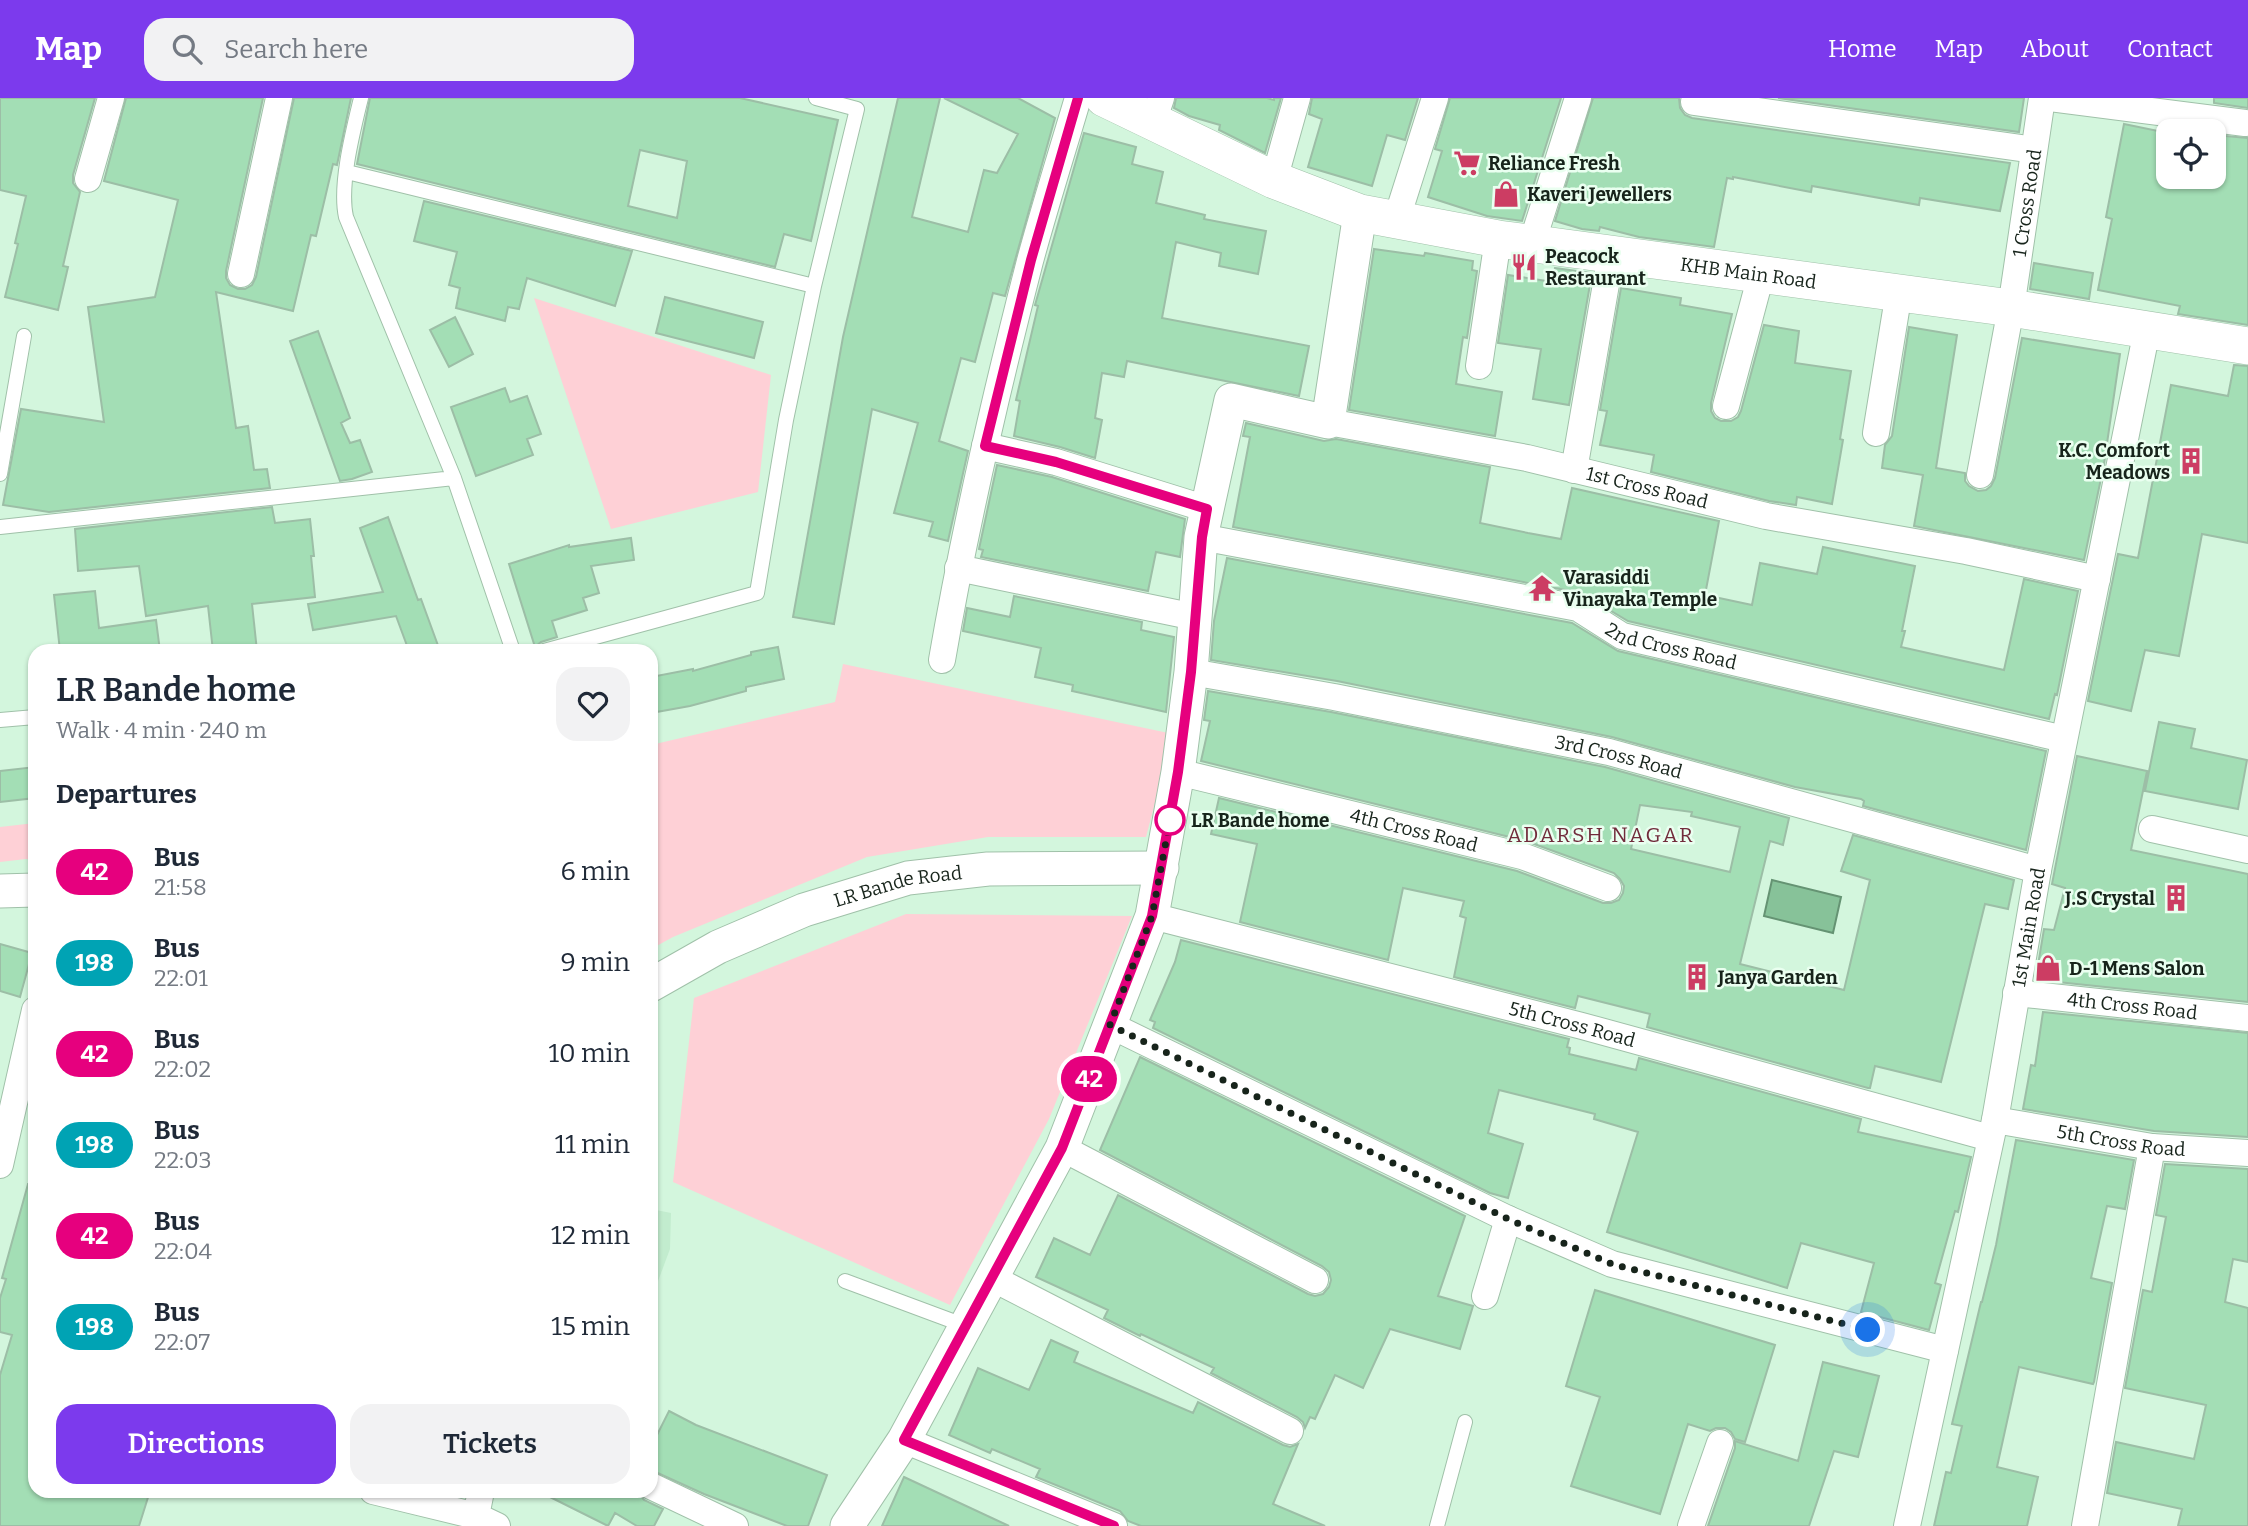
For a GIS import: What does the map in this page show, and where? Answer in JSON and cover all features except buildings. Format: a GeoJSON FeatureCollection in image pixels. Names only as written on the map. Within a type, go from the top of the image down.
{"type":"FeatureCollection","features":[{"type":"Feature","properties":{"kind":"main road","name":"KHB Main Road"},"geometry":{"type":"LineString","coordinates":[[1104,98],[1157,110],[1274,180],[1360,214],[1515,241],[2011,307],[2248,346]]}},
{"type":"Feature","properties":{"kind":"street"},"geometry":{"type":"LineString","coordinates":[[88,179],[111,98]]}},
{"type":"Feature","properties":{"kind":"street"},"geometry":{"type":"LineString","coordinates":[[241,274],[279,98]]}},
{"type":"Feature","properties":{"kind":"street"},"geometry":{"type":"LineString","coordinates":[[942,660],[958,568],[985,446],[1031,260],[1078,98]]}},
{"type":"Feature","properties":{"kind":"street"},"geometry":{"type":"LineString","coordinates":[[1274,180],[1297,98]]}},
{"type":"Feature","properties":{"kind":"street"},"geometry":{"type":"LineString","coordinates":[[1396,221],[1435,98]]}},
{"type":"Feature","properties":{"kind":"street"},"geometry":{"type":"LineString","coordinates":[[1479,366],[1515,241],[1578,98]]}},
{"type":"Feature","properties":{"kind":"street","name":"1 Cross Road"},"geometry":{"type":"LineString","coordinates":[[1980,475],[2011,307],[2042,98]]}},
{"type":"Feature","properties":{"kind":"street"},"geometry":{"type":"LineString","coordinates":[[2050,98],[2245,123]]}},
{"type":"Feature","properties":{"kind":"street"},"geometry":{"type":"LineString","coordinates":[[1694,102],[2034,150]]}},
{"type":"Feature","properties":{"kind":"street"},"geometry":{"type":"LineString","coordinates":[[847,1526],[904,1440],[1062,1148],[1152,916],[1178,772],[1191,672],[1204,523],[1231,400],[1328,422],[1360,214]]}},
{"type":"Feature","properties":{"kind":"street"},"geometry":{"type":"LineString","coordinates":[[1574,470],[1611,255]]}},
{"type":"Feature","properties":{"kind":"street"},"geometry":{"type":"LineString","coordinates":[[1726,405],[1761,275]]}},
{"type":"Feature","properties":{"kind":"street"},"geometry":{"type":"LineString","coordinates":[[1876,433],[1899,292]]}},
{"type":"Feature","properties":{"kind":"street","name":"1st Main Road"},"geometry":{"type":"LineString","coordinates":[[1907,1526],[1992,1129],[2038,870],[2147,330]]}},
{"type":"Feature","properties":{"kind":"street","name":"1st Cross Road"},"geometry":{"type":"LineString","coordinates":[[1328,422],[1527,458],[1766,516],[1966,551],[2097,579]]}},
{"type":"Feature","properties":{"kind":"street","name":"2nd Cross Road"},"geometry":{"type":"LineString","coordinates":[[985,446],[1056,462],[1204,523],[1578,608],[1622,636],[2064,740]]}},
{"type":"Feature","properties":{"kind":"street"},"geometry":{"type":"LineString","coordinates":[[958,568],[1195,617]]}},
{"type":"Feature","properties":{"kind":"street","name":"3rd Cross Road"},"geometry":{"type":"LineString","coordinates":[[1191,672],[1387,707],[1609,752],[2038,870]]}},
{"type":"Feature","properties":{"kind":"street","name":"4th Cross Road"},"geometry":{"type":"LineString","coordinates":[[1178,772],[1522,856],[1608,888]]}},
{"type":"Feature","properties":{"kind":"street"},"geometry":{"type":"LineString","coordinates":[[2152,829],[2248,850]]}},
{"type":"Feature","properties":{"kind":"street","name":"LR Bande Road"},"geometry":{"type":"LineString","coordinates":[[658,981],[718,947],[804,910],[908,878],[988,869],[1162,868]]}},
{"type":"Feature","properties":{"kind":"street"},"geometry":{"type":"LineString","coordinates":[[0,891],[28,890]]}},
{"type":"Feature","properties":{"kind":"street","name":"5th Cross Road"},"geometry":{"type":"LineString","coordinates":[[1152,916],[1992,1129],[2152,1147],[2248,1153]]}},
{"type":"Feature","properties":{"kind":"street","name":"4th Cross Road"},"geometry":{"type":"LineString","coordinates":[[2016,993],[2248,1018]]}},
{"type":"Feature","properties":{"kind":"street"},"geometry":{"type":"LineString","coordinates":[[1110,1025],[1508,1219],[1612,1264],[1945,1350]]}},
{"type":"Feature","properties":{"kind":"street"},"geometry":{"type":"LineString","coordinates":[[0,1166],[28,1041]]}},
{"type":"Feature","properties":{"kind":"street"},"geometry":{"type":"LineString","coordinates":[[2085,1526],[2152,1147]]}},
{"type":"Feature","properties":{"kind":"street"},"geometry":{"type":"LineString","coordinates":[[1062,1148],[1315,1280]]}},
{"type":"Feature","properties":{"kind":"street"},"geometry":{"type":"LineString","coordinates":[[1485,1296],[1508,1219]]}},
{"type":"Feature","properties":{"kind":"street"},"geometry":{"type":"LineString","coordinates":[[992,1278],[1290,1431]]}},
{"type":"Feature","properties":{"kind":"street"},"geometry":{"type":"LineString","coordinates":[[904,1440],[1114,1526]]}},
{"type":"Feature","properties":{"kind":"street"},"geometry":{"type":"LineString","coordinates":[[1691,1526],[1720,1443]]}},
{"type":"Feature","properties":{"kind":"street"},"geometry":{"type":"LineString","coordinates":[[658,1489],[735,1526]]}},
{"type":"Feature","properties":{"kind":"street"},"geometry":{"type":"LineString","coordinates":[[412,1498],[484,1511]]}},
{"type":"Feature","properties":{"kind":"lane"},"geometry":{"type":"LineString","coordinates":[[361,98],[353,129],[342,202],[346,217],[454,478],[511,644]]}},
{"type":"Feature","properties":{"kind":"lane"},"geometry":{"type":"LineString","coordinates":[[570,644],[757,593],[786,420],[814,286],[857,109],[816,98]]}},
{"type":"Feature","properties":{"kind":"lane"},"geometry":{"type":"LineString","coordinates":[[347,172],[814,286]]}},
{"type":"Feature","properties":{"kind":"lane"},"geometry":{"type":"LineString","coordinates":[[0,474],[24,336]]}},
{"type":"Feature","properties":{"kind":"lane"},"geometry":{"type":"LineString","coordinates":[[0,527],[454,478]]}},
{"type":"Feature","properties":{"kind":"lane"},"geometry":{"type":"LineString","coordinates":[[0,720],[28,718]]}},
{"type":"Feature","properties":{"kind":"lane"},"geometry":{"type":"LineString","coordinates":[[845,1281],[966,1325]]}},
{"type":"Feature","properties":{"kind":"lane"},"geometry":{"type":"LineString","coordinates":[[1437,1526],[1465,1422]]}},
{"type":"Feature","properties":{"kind":"shaded area"},"geometry":{"type":"Polygon","coordinates":[[[534,298],[771,375],[758,492],[611,529],[534,298]]]}},
{"type":"Feature","properties":{"kind":"shaded area"},"geometry":{"type":"Polygon","coordinates":[[[843,664],[1173,734],[1146,837],[988,837],[867,857],[658,945],[658,743],[835,702],[843,664]]]}},
{"type":"Feature","properties":{"kind":"shaded area"},"geometry":{"type":"Polygon","coordinates":[[[28,824],[28,859],[0,862],[0,827],[28,824]]]}},
{"type":"Feature","properties":{"kind":"shaded area"},"geometry":{"type":"Polygon","coordinates":[[[1772,880],[1841,897],[1833,933],[1764,916],[1772,880]]]}},
{"type":"Feature","properties":{"kind":"shaded area"},"geometry":{"type":"Polygon","coordinates":[[[906,914],[1132,916],[1049,1119],[950,1305],[673,1182],[694,998],[906,914]]]}},
{"type":"Feature","properties":{"kind":"shaded area"},"geometry":{"type":"Polygon","coordinates":[[[658,1210],[671,1213],[670,1249],[658,1281],[658,1210]]]}},
{"type":"Feature","properties":{"kind":"bus line","name":"42"},"geometry":{"type":"LineString","coordinates":[[1078,98],[1031,260],[985,446],[1056,462],[1207,509],[1202,537],[1191,672],[1178,772],[1152,916],[1062,1148],[904,1440],[1114,1526]]}},
{"type":"Feature","properties":{"kind":"place","name":"Reliance Fresh"},"geometry":{"type":"Point","coordinates":[1467,163]}},
{"type":"Feature","properties":{"kind":"place","name":"Kaveri Jewellers"},"geometry":{"type":"Point","coordinates":[1506,194]}},
{"type":"Feature","properties":{"kind":"place","name":"Peacock Restaurant"},"geometry":{"type":"Point","coordinates":[1524,267]}},
{"type":"Feature","properties":{"kind":"place","name":"K.C. Comfort Meadows"},"geometry":{"type":"Point","coordinates":[2191,461]}},
{"type":"Feature","properties":{"kind":"place","name":"Varasiddi Vinayaka Temple"},"geometry":{"type":"Point","coordinates":[1542,588]}},
{"type":"Feature","properties":{"kind":"place","name":"LR Bande home"},"geometry":{"type":"Point","coordinates":[1170,820]}},
{"type":"Feature","properties":{"kind":"place","name":"J.S Crystal"},"geometry":{"type":"Point","coordinates":[2176,898]}},
{"type":"Feature","properties":{"kind":"place","name":"D-1 Mens Salon"},"geometry":{"type":"Point","coordinates":[2048,968]}},
{"type":"Feature","properties":{"kind":"place","name":"Janya Garden"},"geometry":{"type":"Point","coordinates":[1697,977]}},
{"type":"Feature","properties":{"kind":"district","name":"ADARSH NAGAR"},"geometry":{"type":"Point","coordinates":[1601,835]}},
{"type":"Feature","properties":{"kind":"route"},"geometry":{"type":"LineString","coordinates":[[1170,820],[1152,916],[1110,1025],[1508,1219],[1612,1264],[1868,1330]]}}]}
